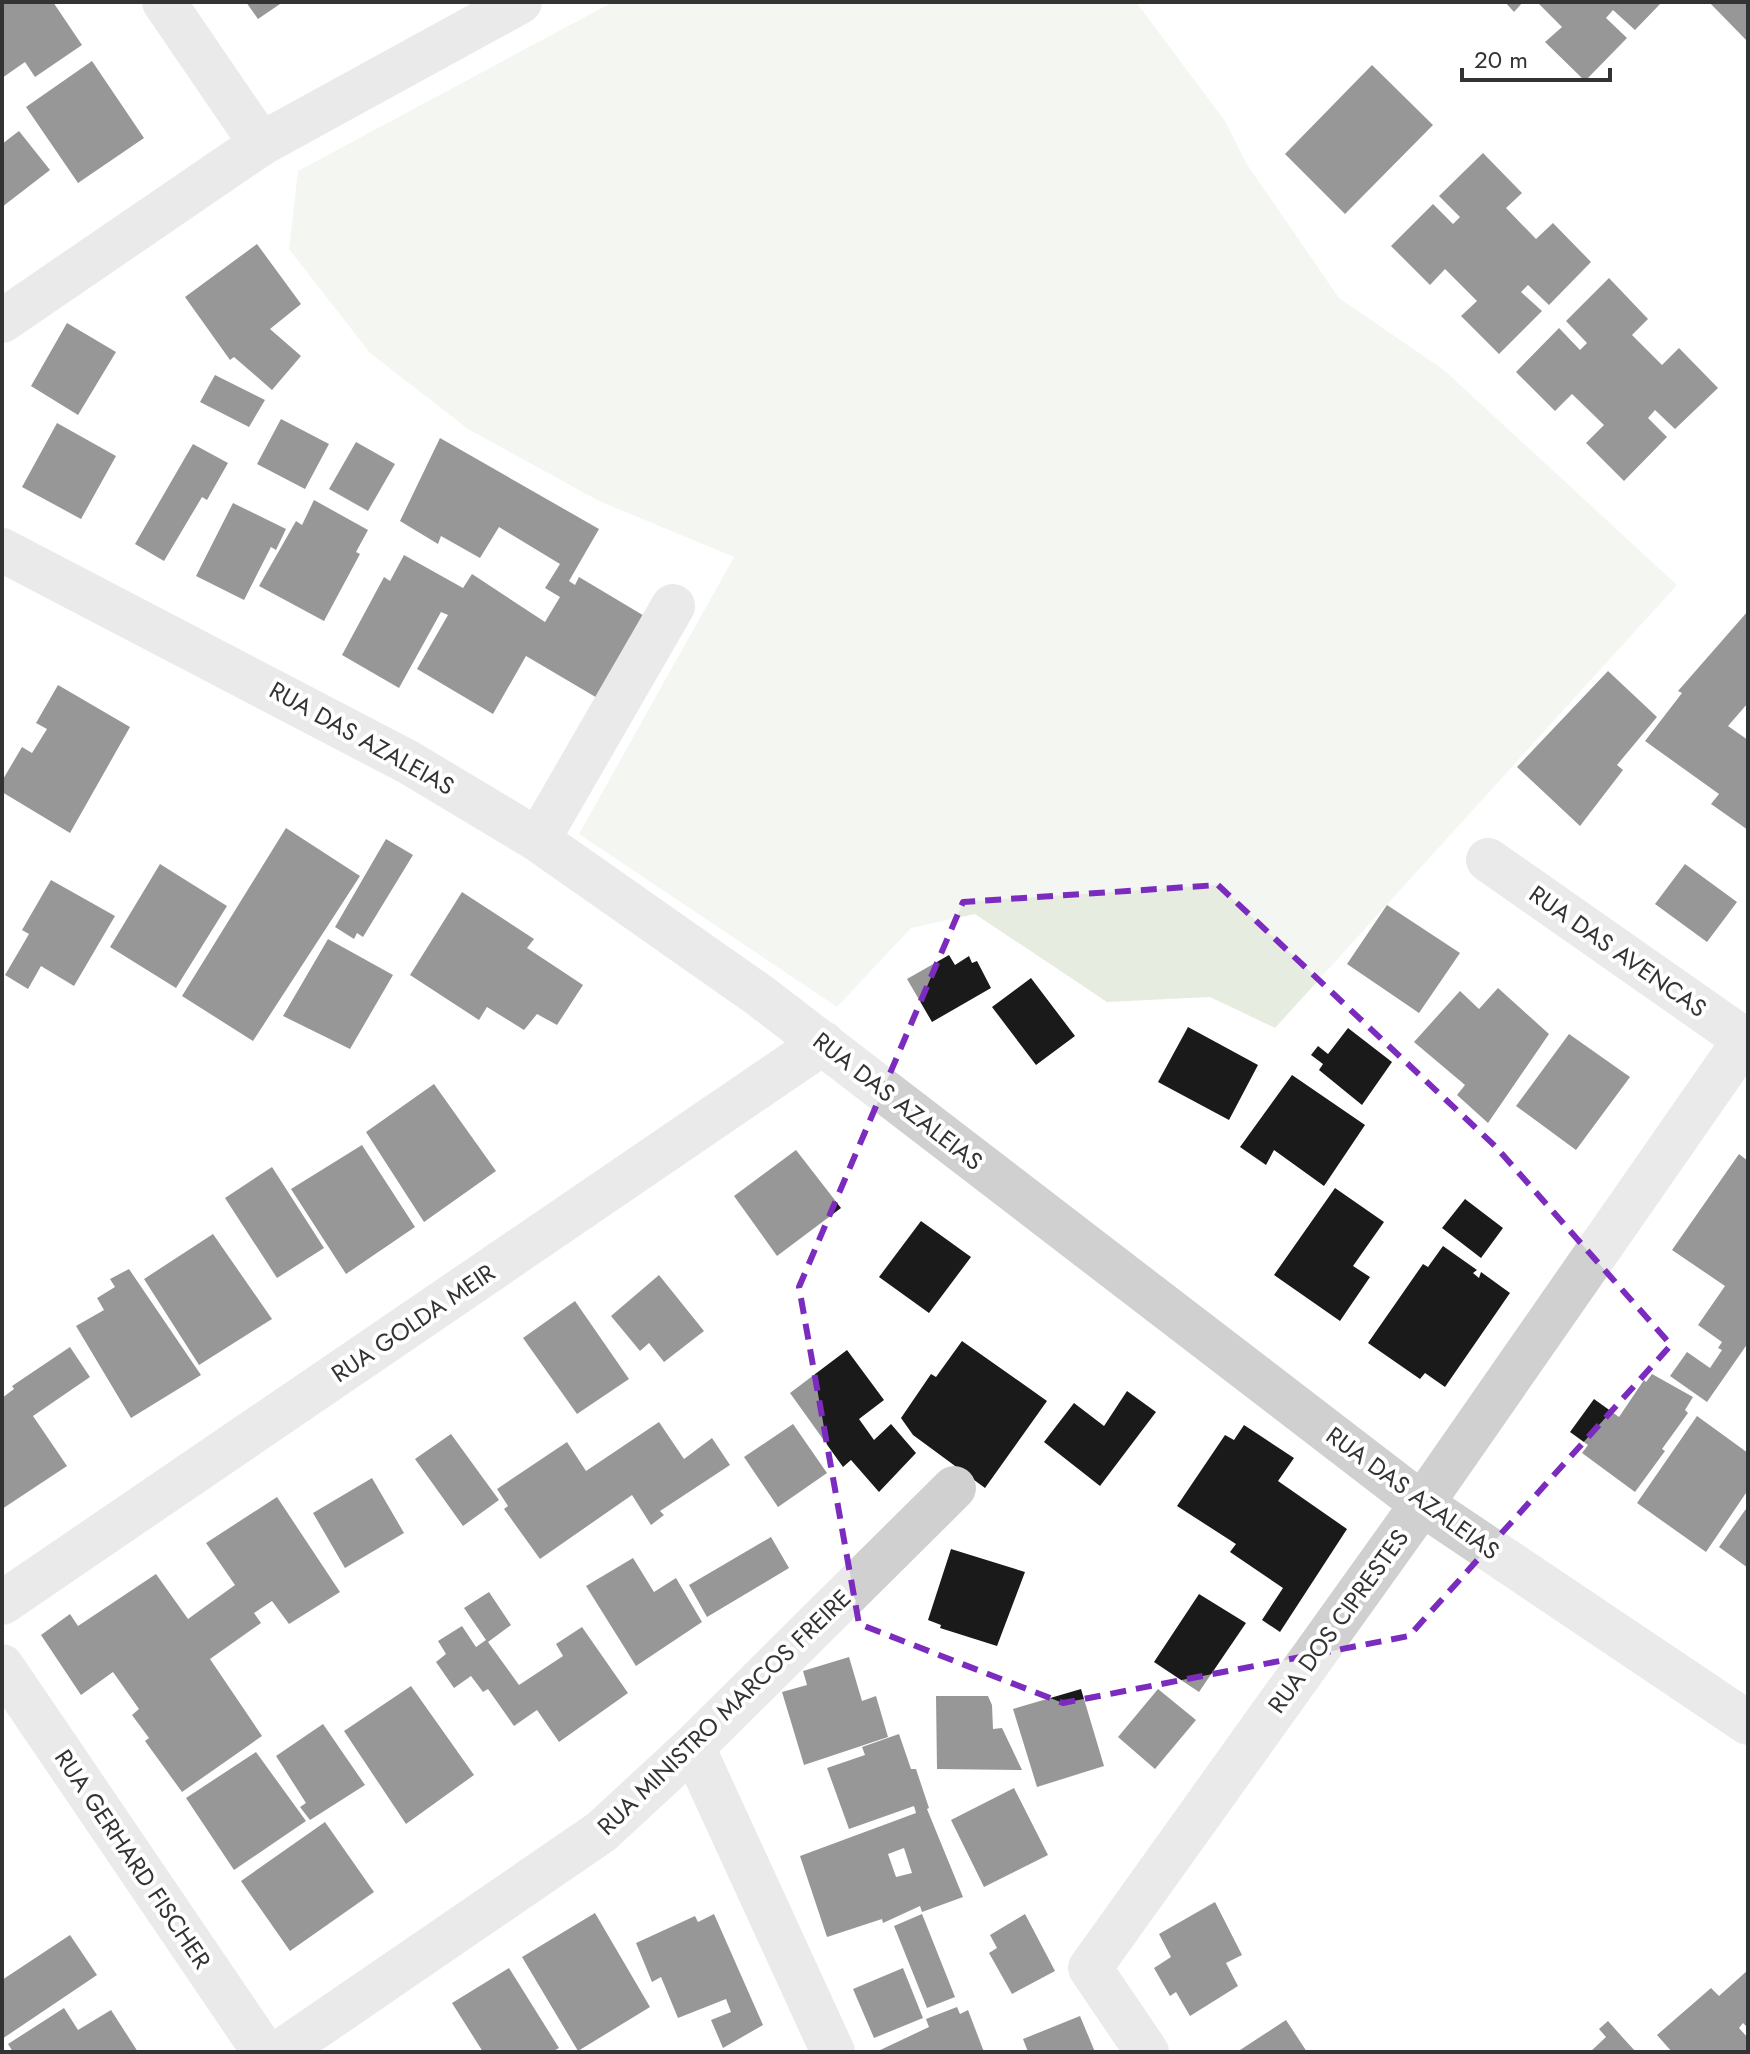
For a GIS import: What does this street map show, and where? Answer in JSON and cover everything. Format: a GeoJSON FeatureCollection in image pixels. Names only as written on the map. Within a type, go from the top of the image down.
{"type":"FeatureCollection","features":[{"type":"Feature","properties":{"kind":"street"},"geometry":{"type":"LineString","coordinates":[[164,2],[261,144]]}},
{"type":"Feature","properties":{"kind":"street"},"geometry":{"type":"LineString","coordinates":[[2,321],[261,144],[520,2]]}},
{"type":"Feature","properties":{"kind":"street","name":"RUA DAS AZALEIAS"},"geometry":{"type":"LineString","coordinates":[[2,550],[382,747],[538,840],[823,1043],[1422,1504],[1748,1723]]}},
{"type":"Feature","properties":{"kind":"street"},"geometry":{"type":"LineString","coordinates":[[538,840],[673,606]]}},
{"type":"Feature","properties":{"kind":"street","name":"RUA DAS AVENCAS"},"geometry":{"type":"LineString","coordinates":[[1488,860],[1747,1039]]}},
{"type":"Feature","properties":{"kind":"street","name":"RUA DOS CIPRESTES"},"geometry":{"type":"LineString","coordinates":[[1147,2052],[1090,1968],[1422,1504],[1747,1039]]}},
{"type":"Feature","properties":{"kind":"street","name":"RUA GOLDA MEIR"},"geometry":{"type":"LineString","coordinates":[[2,1603],[823,1043]]}},
{"type":"Feature","properties":{"kind":"street","name":"RUA MINISTRO MARCOS FREIRE"},"geometry":{"type":"LineString","coordinates":[[280,2052],[601,1832],[693,1747],[954,1488]]}},
{"type":"Feature","properties":{"kind":"street","name":"RUA GERHARD FISCHER"},"geometry":{"type":"LineString","coordinates":[[2,1666],[264,2052]]}},
{"type":"Feature","properties":{"kind":"street"},"geometry":{"type":"LineString","coordinates":[[693,1747],[833,2052]]}},
{"type":"Feature","properties":{"kind":"highlighted area"},"geometry":{"type":"Polygon","coordinates":[[[1218,885],[1495,1146],[1671,1345],[1409,1636],[1063,1703],[859,1624],[799,1287],[963,902],[1218,885]]]}},
{"type":"Feature","properties":{"kind":"shaded area"},"geometry":{"type":"Polygon","coordinates":[[[613,2],[1136,2],[1225,121],[1246,163],[1339,298],[1444,370],[1677,585],[1275,1028],[1210,997],[1107,1002],[975,914],[911,928],[837,1007],[579,834],[734,557],[599,501],[468,429],[370,353],[289,249],[298,171],[613,2]]]}},
{"type":"Feature","properties":{"kind":"building"},"geometry":{"type":"Polygon","coordinates":[[[2,2],[53,2],[82,45],[35,77],[25,62],[2,78],[2,2]]]}},
{"type":"Feature","properties":{"kind":"building"},"geometry":{"type":"Polygon","coordinates":[[[246,2],[283,2],[258,19],[246,2]]]}},
{"type":"Feature","properties":{"kind":"building"},"geometry":{"type":"Polygon","coordinates":[[[1505,2],[1523,2],[1514,12],[1505,2]]]}},
{"type":"Feature","properties":{"kind":"building"},"geometry":{"type":"Polygon","coordinates":[[[1537,2],[1662,2],[1635,30],[1613,10],[1606,18],[1627,38],[1585,81],[1545,42],[1562,27],[1537,2]]]}},
{"type":"Feature","properties":{"kind":"building"},"geometry":{"type":"Polygon","coordinates":[[[1709,2],[1748,2],[1748,42],[1709,2]]]}},
{"type":"Feature","properties":{"kind":"building"},"geometry":{"type":"Polygon","coordinates":[[[92,61],[144,138],[78,183],[26,107],[92,61]]]}},
{"type":"Feature","properties":{"kind":"building"},"geometry":{"type":"Polygon","coordinates":[[[1372,65],[1433,125],[1345,214],[1285,154],[1372,65]]]}},
{"type":"Feature","properties":{"kind":"building"},"geometry":{"type":"Polygon","coordinates":[[[19,131],[50,170],[2,207],[2,144],[19,131]]]}},
{"type":"Feature","properties":{"kind":"building"},"geometry":{"type":"Polygon","coordinates":[[[1483,153],[1522,193],[1506,208],[1536,239],[1553,223],[1591,262],[1549,305],[1528,285],[1521,292],[1542,311],[1499,354],[1461,316],[1477,301],[1445,269],[1430,285],[1391,246],[1433,204],[1453,224],[1460,217],[1439,196],[1483,153]]]}},
{"type":"Feature","properties":{"kind":"building"},"geometry":{"type":"Polygon","coordinates":[[[257,244],[301,304],[270,329],[301,356],[272,390],[234,357],[230,360],[185,297],[257,244]]]}},
{"type":"Feature","properties":{"kind":"building"},"geometry":{"type":"Polygon","coordinates":[[[1609,278],[1648,319],[1632,335],[1662,365],[1679,348],[1718,388],[1675,429],[1655,410],[1648,418],[1667,437],[1624,481],[1586,443],[1604,425],[1572,394],[1555,411],[1516,372],[1559,328],[1580,350],[1587,343],[1566,321],[1609,278]]]}},
{"type":"Feature","properties":{"kind":"building"},"geometry":{"type":"Polygon","coordinates":[[[67,323],[116,352],[78,415],[31,386],[67,323]]]}},
{"type":"Feature","properties":{"kind":"building"},"geometry":{"type":"Polygon","coordinates":[[[215,375],[265,400],[249,427],[200,402],[215,375]]]}},
{"type":"Feature","properties":{"kind":"building"},"geometry":{"type":"Polygon","coordinates":[[[281,419],[329,444],[305,489],[257,464],[281,419]]]}},
{"type":"Feature","properties":{"kind":"building"},"geometry":{"type":"Polygon","coordinates":[[[57,423],[116,456],[81,519],[22,487],[57,423]]]}},
{"type":"Feature","properties":{"kind":"building"},"geometry":{"type":"Polygon","coordinates":[[[440,438],[599,529],[569,581],[575,585],[579,577],[646,617],[599,699],[526,656],[493,714],[417,669],[448,615],[441,612],[399,688],[342,655],[384,577],[390,581],[404,555],[463,588],[472,574],[545,622],[560,597],[545,588],[560,564],[499,527],[480,558],[441,536],[438,544],[400,521],[440,438]]]}},
{"type":"Feature","properties":{"kind":"building"},"geometry":{"type":"Polygon","coordinates":[[[356,442],[395,464],[368,511],[329,489],[356,442]]]}},
{"type":"Feature","properties":{"kind":"building"},"geometry":{"type":"Polygon","coordinates":[[[193,444],[228,463],[207,500],[202,497],[164,561],[135,544],[193,444]]]}},
{"type":"Feature","properties":{"kind":"building"},"geometry":{"type":"Polygon","coordinates":[[[314,500],[368,530],[356,552],[360,554],[324,621],[259,586],[296,521],[302,525],[314,500]]]}},
{"type":"Feature","properties":{"kind":"building"},"geometry":{"type":"Polygon","coordinates":[[[233,503],[286,529],[276,550],[271,547],[244,600],[196,576],[233,503]]]}},
{"type":"Feature","properties":{"kind":"building"},"geometry":{"type":"Polygon","coordinates":[[[1748,611],[1748,703],[1728,726],[1748,740],[1748,830],[1711,804],[1719,794],[1645,741],[1682,693],[1678,691],[1748,611]]]}},
{"type":"Feature","properties":{"kind":"building"},"geometry":{"type":"Polygon","coordinates":[[[1608,671],[1657,717],[1617,765],[1623,770],[1580,826],[1517,767],[1608,671]]]}},
{"type":"Feature","properties":{"kind":"building"},"geometry":{"type":"Polygon","coordinates":[[[58,685],[130,727],[70,833],[2,792],[2,781],[22,747],[32,753],[47,729],[36,723],[58,685]]]}},
{"type":"Feature","properties":{"kind":"building"},"geometry":{"type":"Polygon","coordinates":[[[286,828],[360,876],[253,1041],[182,996],[286,828]]]}},
{"type":"Feature","properties":{"kind":"building"},"geometry":{"type":"Polygon","coordinates":[[[386,839],[413,855],[363,937],[357,933],[354,939],[335,927],[386,839]]]}},
{"type":"Feature","properties":{"kind":"building"},"geometry":{"type":"Polygon","coordinates":[[[160,864],[227,906],[176,988],[110,947],[160,864]]]}},
{"type":"Feature","properties":{"kind":"building"},"geometry":{"type":"Polygon","coordinates":[[[1685,864],[1737,902],[1707,942],[1655,904],[1685,864]]]}},
{"type":"Feature","properties":{"kind":"building"},"geometry":{"type":"Polygon","coordinates":[[[51,880],[115,916],[74,986],[41,966],[28,989],[5,975],[29,934],[22,930],[51,880]]]}},
{"type":"Feature","properties":{"kind":"building"},"geometry":{"type":"Polygon","coordinates":[[[462,892],[534,939],[527,948],[583,985],[557,1025],[537,1014],[524,1030],[487,1007],[479,1020],[410,975],[462,892]]]}},
{"type":"Feature","properties":{"kind":"building"},"geometry":{"type":"Polygon","coordinates":[[[1387,905],[1460,953],[1419,1013],[1347,964],[1387,905]]]}},
{"type":"Feature","properties":{"kind":"building"},"geometry":{"type":"Polygon","coordinates":[[[328,939],[393,975],[350,1049],[283,1016],[328,939]]]}},
{"type":"Feature","properties":{"kind":"building"},"geometry":{"type":"Polygon","coordinates":[[[949,955],[955,965],[969,956],[972,963],[977,961],[991,988],[932,1022],[907,979],[949,955]]]}},
{"type":"Feature","properties":{"kind":"building"},"geometry":{"type":"Polygon","coordinates":[[[1031,978],[1075,1036],[1036,1065],[992,1007],[1031,978]]]}},
{"type":"Feature","properties":{"kind":"building"},"geometry":{"type":"Polygon","coordinates":[[[1498,988],[1549,1034],[1488,1123],[1457,1095],[1465,1085],[1414,1042],[1460,991],[1479,1009],[1498,988]]]}},
{"type":"Feature","properties":{"kind":"building"},"geometry":{"type":"Polygon","coordinates":[[[1188,1027],[1258,1065],[1229,1120],[1158,1082],[1188,1027]]]}},
{"type":"Feature","properties":{"kind":"building"},"geometry":{"type":"Polygon","coordinates":[[[1348,1028],[1392,1062],[1362,1105],[1319,1070],[1323,1064],[1311,1055],[1318,1046],[1328,1054],[1348,1028]]]}},
{"type":"Feature","properties":{"kind":"building"},"geometry":{"type":"Polygon","coordinates":[[[1569,1034],[1630,1077],[1576,1150],[1516,1106],[1569,1034]]]}},
{"type":"Feature","properties":{"kind":"building"},"geometry":{"type":"Polygon","coordinates":[[[1292,1075],[1365,1125],[1324,1186],[1274,1150],[1266,1165],[1240,1147],[1292,1075]]]}},
{"type":"Feature","properties":{"kind":"building"},"geometry":{"type":"Polygon","coordinates":[[[434,1084],[496,1171],[424,1222],[366,1132],[434,1084]]]}},
{"type":"Feature","properties":{"kind":"building"},"geometry":{"type":"Polygon","coordinates":[[[362,1145],[415,1227],[346,1274],[291,1189],[362,1145]]]}},
{"type":"Feature","properties":{"kind":"building"},"geometry":{"type":"Polygon","coordinates":[[[796,1150],[841,1208],[777,1256],[734,1196],[796,1150]]]}},
{"type":"Feature","properties":{"kind":"building"},"geometry":{"type":"Polygon","coordinates":[[[1739,1154],[1748,1161],[1748,1343],[1707,1402],[1670,1376],[1687,1352],[1710,1368],[1722,1350],[1718,1348],[1722,1342],[1698,1325],[1725,1286],[1672,1250],[1739,1154]]]}},
{"type":"Feature","properties":{"kind":"building"},"geometry":{"type":"Polygon","coordinates":[[[272,1167],[324,1248],[277,1278],[225,1198],[272,1167]]]}},
{"type":"Feature","properties":{"kind":"building"},"geometry":{"type":"Polygon","coordinates":[[[1335,1188],[1384,1222],[1353,1266],[1370,1277],[1340,1321],[1274,1275],[1335,1188]]]}},
{"type":"Feature","properties":{"kind":"building"},"geometry":{"type":"Polygon","coordinates":[[[1465,1199],[1503,1228],[1481,1258],[1442,1228],[1465,1199]]]}},
{"type":"Feature","properties":{"kind":"building"},"geometry":{"type":"Polygon","coordinates":[[[921,1221],[971,1257],[929,1313],[879,1277],[921,1221]]]}},
{"type":"Feature","properties":{"kind":"building"},"geometry":{"type":"Polygon","coordinates":[[[213,1234],[272,1319],[199,1365],[144,1279],[213,1234]]]}},
{"type":"Feature","properties":{"kind":"building"},"geometry":{"type":"Polygon","coordinates":[[[1443,1246],[1477,1270],[1473,1273],[1479,1278],[1481,1272],[1510,1293],[1445,1387],[1425,1373],[1420,1379],[1368,1343],[1423,1264],[1428,1267],[1443,1246]]]}},
{"type":"Feature","properties":{"kind":"building"},"geometry":{"type":"Polygon","coordinates":[[[129,1269],[201,1375],[131,1418],[76,1326],[104,1310],[97,1298],[115,1287],[110,1279],[129,1269]]]}},
{"type":"Feature","properties":{"kind":"building"},"geometry":{"type":"Polygon","coordinates":[[[659,1275],[704,1331],[664,1362],[649,1343],[640,1351],[611,1316],[659,1275]]]}},
{"type":"Feature","properties":{"kind":"building"},"geometry":{"type":"Polygon","coordinates":[[[575,1301],[629,1379],[577,1414],[523,1338],[575,1301]]]}},
{"type":"Feature","properties":{"kind":"building"},"geometry":{"type":"Polygon","coordinates":[[[962,1341],[1047,1401],[985,1488],[913,1435],[901,1418],[931,1374],[936,1377],[962,1341]]]}},
{"type":"Feature","properties":{"kind":"building"},"geometry":{"type":"Polygon","coordinates":[[[70,1347],[90,1377],[33,1416],[67,1466],[2,1509],[2,1398],[14,1389],[12,1386],[70,1347]]]}},
{"type":"Feature","properties":{"kind":"building"},"geometry":{"type":"Polygon","coordinates":[[[847,1350],[884,1400],[859,1419],[874,1440],[891,1424],[916,1453],[879,1492],[851,1460],[843,1467],[790,1393],[847,1350]]]}},
{"type":"Feature","properties":{"kind":"building"},"geometry":{"type":"Polygon","coordinates":[[[1652,1374],[1693,1397],[1685,1410],[1688,1413],[1662,1449],[1665,1451],[1635,1492],[1582,1453],[1588,1445],[1570,1432],[1594,1399],[1619,1417],[1644,1380],[1646,1382],[1652,1374]]]}},
{"type":"Feature","properties":{"kind":"building"},"geometry":{"type":"Polygon","coordinates":[[[1127,1391],[1156,1412],[1100,1486],[1044,1442],[1074,1403],[1104,1426],[1127,1391]]]}},
{"type":"Feature","properties":{"kind":"building"},"geometry":{"type":"Polygon","coordinates":[[[1697,1416],[1748,1453],[1748,1490],[1706,1552],[1637,1503],[1697,1416]]]}},
{"type":"Feature","properties":{"kind":"building"},"geometry":{"type":"Polygon","coordinates":[[[659,1422],[684,1459],[712,1438],[730,1465],[660,1511],[664,1515],[651,1525],[632,1495],[540,1559],[504,1509],[508,1506],[497,1489],[567,1442],[586,1471],[659,1422]]]}},
{"type":"Feature","properties":{"kind":"building"},"geometry":{"type":"Polygon","coordinates":[[[793,1424],[827,1473],[778,1507],[744,1457],[793,1424]]]}},
{"type":"Feature","properties":{"kind":"building"},"geometry":{"type":"Polygon","coordinates":[[[1244,1425],[1294,1458],[1278,1481],[1347,1529],[1280,1632],[1262,1620],[1283,1588],[1230,1552],[1236,1544],[1177,1506],[1225,1435],[1234,1440],[1244,1425]]]}},
{"type":"Feature","properties":{"kind":"building"},"geometry":{"type":"Polygon","coordinates":[[[451,1434],[499,1500],[463,1526],[415,1459],[451,1434]]]}},
{"type":"Feature","properties":{"kind":"building"},"geometry":{"type":"Polygon","coordinates":[[[372,1478],[404,1533],[345,1568],[313,1513],[372,1478]]]}},
{"type":"Feature","properties":{"kind":"building"},"geometry":{"type":"Polygon","coordinates":[[[277,1497],[340,1592],[289,1624],[272,1601],[254,1613],[261,1623],[210,1659],[262,1736],[182,1792],[145,1741],[149,1738],[132,1715],[139,1709],[113,1672],[81,1695],[41,1635],[70,1614],[78,1626],[156,1574],[188,1619],[235,1585],[206,1543],[277,1497]]]}},
{"type":"Feature","properties":{"kind":"building"},"geometry":{"type":"Polygon","coordinates":[[[1748,1506],[1748,1568],[1719,1547],[1748,1506]]]}},
{"type":"Feature","properties":{"kind":"building"},"geometry":{"type":"Polygon","coordinates":[[[771,1537],[789,1568],[707,1617],[689,1585],[771,1537]]]}},
{"type":"Feature","properties":{"kind":"building"},"geometry":{"type":"Polygon","coordinates":[[[951,1549],[1025,1572],[997,1646],[940,1628],[941,1625],[928,1620],[951,1549]]]}},
{"type":"Feature","properties":{"kind":"building"},"geometry":{"type":"Polygon","coordinates":[[[633,1558],[654,1592],[676,1578],[702,1622],[636,1666],[586,1586],[633,1558]]]}},
{"type":"Feature","properties":{"kind":"building"},"geometry":{"type":"Polygon","coordinates":[[[489,1592],[511,1625],[488,1642],[519,1685],[563,1656],[556,1644],[582,1627],[628,1693],[559,1742],[537,1710],[514,1726],[488,1689],[483,1692],[471,1676],[454,1688],[436,1662],[446,1654],[438,1641],[462,1626],[476,1647],[486,1640],[464,1608],[489,1592]]]}},
{"type":"Feature","properties":{"kind":"building"},"geometry":{"type":"Polygon","coordinates":[[[1199,1594],[1246,1623],[1199,1692],[1154,1662],[1199,1594]]]}},
{"type":"Feature","properties":{"kind":"building"},"geometry":{"type":"Polygon","coordinates":[[[849,1657],[862,1701],[876,1696],[888,1737],[804,1765],[782,1692],[807,1685],[803,1671],[849,1657]]]}},
{"type":"Feature","properties":{"kind":"building"},"geometry":{"type":"Polygon","coordinates":[[[411,1686],[474,1775],[406,1824],[344,1731],[411,1686]]]}},
{"type":"Feature","properties":{"kind":"building"},"geometry":{"type":"Polygon","coordinates":[[[1081,1689],[1104,1766],[1037,1787],[1013,1709],[1081,1689]]]}},
{"type":"Feature","properties":{"kind":"building"},"geometry":{"type":"Polygon","coordinates":[[[1158,1689],[1196,1720],[1155,1769],[1118,1737],[1158,1689]]]}},
{"type":"Feature","properties":{"kind":"building"},"geometry":{"type":"Polygon","coordinates":[[[936,1696],[988,1696],[992,1705],[993,1729],[1002,1728],[1022,1770],[937,1769],[936,1696]]]}},
{"type":"Feature","properties":{"kind":"building"},"geometry":{"type":"Polygon","coordinates":[[[323,1724],[365,1785],[310,1820],[300,1807],[306,1803],[276,1756],[323,1724]]]}},
{"type":"Feature","properties":{"kind":"building"},"geometry":{"type":"Polygon","coordinates":[[[899,1734],[911,1769],[916,1769],[927,1809],[963,1897],[922,1912],[920,1906],[883,1923],[882,1919],[827,1937],[800,1856],[916,1813],[914,1806],[849,1829],[827,1768],[865,1755],[862,1747],[899,1734]],[[904,1848],[888,1854],[896,1877],[912,1873],[904,1848]]]}},
{"type":"Feature","properties":{"kind":"building"},"geometry":{"type":"Polygon","coordinates":[[[256,1752],[306,1821],[234,1870],[186,1798],[256,1752]]]}},
{"type":"Feature","properties":{"kind":"building"},"geometry":{"type":"Polygon","coordinates":[[[1014,1788],[1048,1855],[984,1887],[951,1820],[1014,1788]]]}},
{"type":"Feature","properties":{"kind":"building"},"geometry":{"type":"Polygon","coordinates":[[[325,1822],[374,1892],[290,1951],[241,1881],[325,1822]]]}},
{"type":"Feature","properties":{"kind":"building"},"geometry":{"type":"Polygon","coordinates":[[[1215,1902],[1242,1955],[1226,1963],[1238,1986],[1190,2016],[1176,1992],[1170,1996],[1154,1968],[1171,1957],[1159,1934],[1215,1902]]]}},
{"type":"Feature","properties":{"kind":"building"},"geometry":{"type":"Polygon","coordinates":[[[595,1913],[650,2007],[578,2051],[522,1957],[595,1913]]]}},
{"type":"Feature","properties":{"kind":"building"},"geometry":{"type":"Polygon","coordinates":[[[714,1914],[763,2025],[723,2048],[711,2020],[731,2012],[726,1999],[678,2018],[661,1977],[652,1982],[636,1943],[695,1916],[698,1922],[714,1914]]]}},
{"type":"Feature","properties":{"kind":"building"},"geometry":{"type":"Polygon","coordinates":[[[922,1914],[955,1997],[927,2008],[894,1926],[922,1914]]]}},
{"type":"Feature","properties":{"kind":"building"},"geometry":{"type":"Polygon","coordinates":[[[1025,1914],[1055,1971],[1012,1994],[989,1953],[997,1948],[990,1935],[1025,1914]]]}},
{"type":"Feature","properties":{"kind":"building"},"geometry":{"type":"Polygon","coordinates":[[[70,1935],[97,1975],[2,2039],[2,1980],[70,1935]]]}},
{"type":"Feature","properties":{"kind":"building"},"geometry":{"type":"Polygon","coordinates":[[[509,1968],[559,2048],[552,2052],[483,2052],[452,2003],[509,1968]]]}},
{"type":"Feature","properties":{"kind":"building"},"geometry":{"type":"Polygon","coordinates":[[[903,1968],[923,2018],[874,2038],[853,1989],[903,1968]]]}},
{"type":"Feature","properties":{"kind":"building"},"geometry":{"type":"Polygon","coordinates":[[[1748,1970],[1748,2028],[1743,2023],[1739,2028],[1748,2038],[1748,2052],[1672,2052],[1657,2035],[1711,1988],[1719,1996],[1748,1970]]]}},
{"type":"Feature","properties":{"kind":"building"},"geometry":{"type":"Polygon","coordinates":[[[957,2007],[960,2014],[968,2010],[984,2052],[876,2052],[929,2027],[926,2019],[957,2007]]]}},
{"type":"Feature","properties":{"kind":"building"},"geometry":{"type":"Polygon","coordinates":[[[64,2008],[78,2030],[111,2010],[138,2052],[13,2052],[8,2044],[64,2008]]]}},
{"type":"Feature","properties":{"kind":"building"},"geometry":{"type":"Polygon","coordinates":[[[1080,2016],[1095,2052],[1028,2052],[1023,2039],[1080,2016]]]}},
{"type":"Feature","properties":{"kind":"building"},"geometry":{"type":"Polygon","coordinates":[[[1286,2020],[1307,2052],[1237,2052],[1286,2020]]]}},
{"type":"Feature","properties":{"kind":"building"},"geometry":{"type":"Polygon","coordinates":[[[1608,2021],[1636,2052],[1590,2052],[1606,2037],[1599,2029],[1608,2021]]]}}]}
